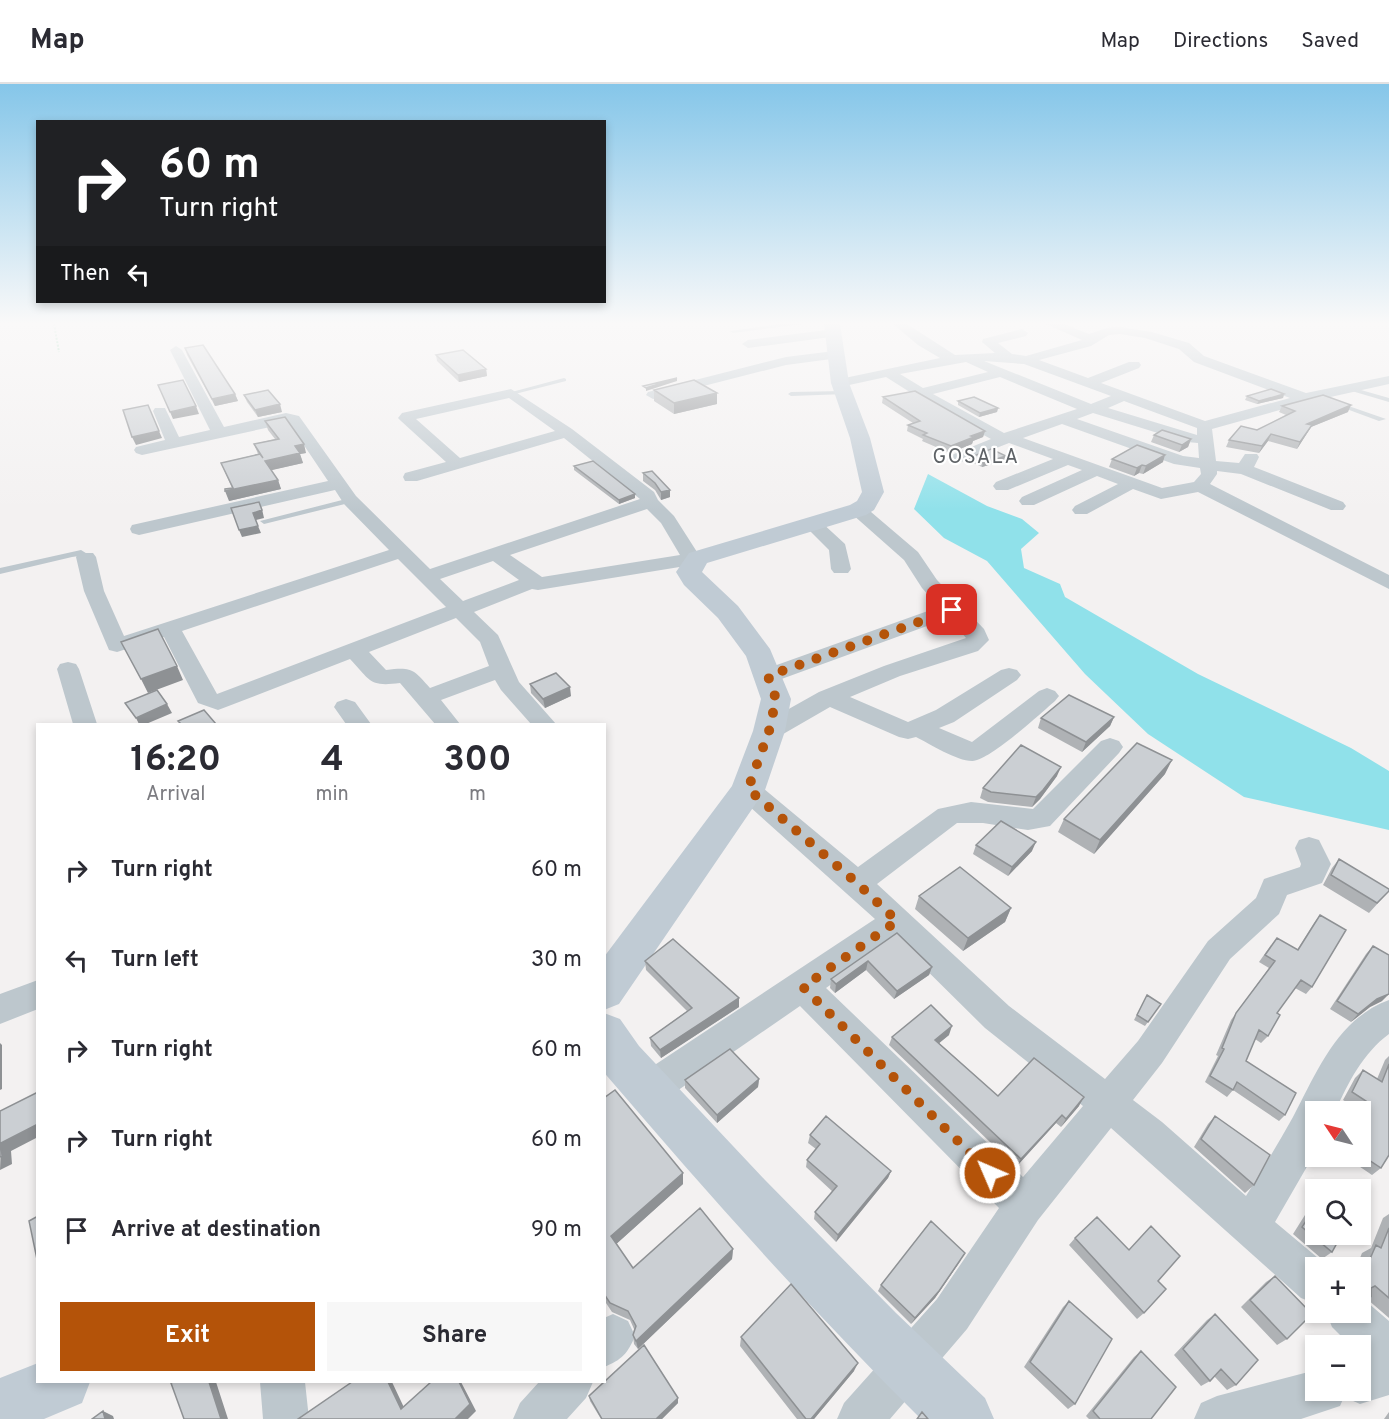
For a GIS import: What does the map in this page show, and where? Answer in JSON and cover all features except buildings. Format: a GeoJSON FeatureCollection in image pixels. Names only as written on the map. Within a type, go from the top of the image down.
{"type":"FeatureCollection","features":[{"type":"Feature","properties":{"kind":"main road"},"geometry":{"type":"LineString","coordinates":[[606,988],[748,789],[769,731],[776,699],[760,655],[728,612],[693,579],[689,572],[695,559],[813,525],[858,510],[866,505],[873,492],[860,438],[842,388]]}},
{"type":"Feature","properties":{"kind":"main road"},"geometry":{"type":"LineString","coordinates":[[620,1064],[908,1366],[964,1419]]}},
{"type":"Feature","properties":{"kind":"main road"},"geometry":{"type":"LineString","coordinates":[[0,1408],[59,1383]]}},
{"type":"Feature","properties":{"kind":"street"},"geometry":{"type":"LineString","coordinates":[[195,386],[219,433]]}},
{"type":"Feature","properties":{"kind":"street"},"geometry":{"type":"LineString","coordinates":[[653,395],[687,386]]}},
{"type":"Feature","properties":{"kind":"street"},"geometry":{"type":"LineString","coordinates":[[842,388],[851,386]]}},
{"type":"Feature","properties":{"kind":"street"},"geometry":{"type":"LineString","coordinates":[[910,386],[1005,437],[1161,494],[1200,486],[1389,583]]}},
{"type":"Feature","properties":{"kind":"street"},"geometry":{"type":"LineString","coordinates":[[921,393],[948,386]]}},
{"type":"Feature","properties":{"kind":"street"},"geometry":{"type":"LineString","coordinates":[[1036,386],[1093,408],[1204,434],[1310,397],[1356,386]]}},
{"type":"Feature","properties":{"kind":"street"},"geometry":{"type":"LineString","coordinates":[[1099,386],[1125,396],[1204,434]]}},
{"type":"Feature","properties":{"kind":"street"},"geometry":{"type":"LineString","coordinates":[[1278,386],[1310,397]]}},
{"type":"Feature","properties":{"kind":"street"},"geometry":{"type":"LineString","coordinates":[[458,464],[406,418],[511,393],[567,432],[648,496],[650,502],[668,520],[695,559],[538,584],[497,555]]}},
{"type":"Feature","properties":{"kind":"street"},"geometry":{"type":"LineString","coordinates":[[955,459],[1005,437],[1064,419],[1125,396]]}},
{"type":"Feature","properties":{"kind":"street"},"geometry":{"type":"LineString","coordinates":[[160,411],[174,443]]}},
{"type":"Feature","properties":{"kind":"street"},"geometry":{"type":"LineString","coordinates":[[142,450],[286,418],[294,419],[350,500],[490,640],[509,685],[543,723]]}},
{"type":"Feature","properties":{"kind":"street"},"geometry":{"type":"LineString","coordinates":[[1064,419],[1180,461],[1208,465],[1248,463],[1337,506]]}},
{"type":"Feature","properties":{"kind":"street"},"geometry":{"type":"LineString","coordinates":[[411,477],[567,432]]}},
{"type":"Feature","properties":{"kind":"street"},"geometry":{"type":"LineString","coordinates":[[1200,486],[1209,474],[1204,434]]}},
{"type":"Feature","properties":{"kind":"street"},"geometry":{"type":"LineString","coordinates":[[986,478],[1048,451]]}},
{"type":"Feature","properties":{"kind":"street"},"geometry":{"type":"LineString","coordinates":[[1002,486],[1068,459]]}},
{"type":"Feature","properties":{"kind":"street"},"geometry":{"type":"LineString","coordinates":[[1028,501],[1097,470]]}},
{"type":"Feature","properties":{"kind":"street"},"geometry":{"type":"LineString","coordinates":[[1080,510],[1132,483]]}},
{"type":"Feature","properties":{"kind":"street"},"geometry":{"type":"LineString","coordinates":[[139,530],[339,484]]}},
{"type":"Feature","properties":{"kind":"street"},"geometry":{"type":"LineString","coordinates":[[426,578],[650,502]]}},
{"type":"Feature","properties":{"kind":"street"},"geometry":{"type":"LineString","coordinates":[[769,731],[827,697],[881,674],[975,644],[978,640],[976,634],[929,584],[911,556],[858,510]]}},
{"type":"Feature","properties":{"kind":"street"},"geometry":{"type":"LineString","coordinates":[[813,525],[838,548],[841,569]]}},
{"type":"Feature","properties":{"kind":"street"},"geometry":{"type":"LineString","coordinates":[[86,557],[94,591],[117,645],[401,552]]}},
{"type":"Feature","properties":{"kind":"street"},"geometry":{"type":"LineString","coordinates":[[170,628],[206,698],[211,702],[231,699],[534,581]]}},
{"type":"Feature","properties":{"kind":"street"},"geometry":{"type":"LineString","coordinates":[[768,676],[952,610]]}},
{"type":"Feature","properties":{"kind":"street"},"geometry":{"type":"LineString","coordinates":[[355,651],[377,676],[387,679],[406,675],[447,723]]}},
{"type":"Feature","properties":{"kind":"street"},"geometry":{"type":"LineString","coordinates":[[68,669],[85,723]]}},
{"type":"Feature","properties":{"kind":"street"},"geometry":{"type":"LineString","coordinates":[[427,697],[502,669]]}},
{"type":"Feature","properties":{"kind":"street"},"geometry":{"type":"LineString","coordinates":[[827,697],[908,731],[945,716],[1009,675]]}},
{"type":"Feature","properties":{"kind":"street"},"geometry":{"type":"LineString","coordinates":[[917,728],[973,753],[1047,696]]}},
{"type":"Feature","properties":{"kind":"street"},"geometry":{"type":"LineString","coordinates":[[857,883],[948,816],[958,812],[987,813],[1021,820],[1040,819],[1110,747]]}},
{"type":"Feature","properties":{"kind":"street"},"geometry":{"type":"LineString","coordinates":[[748,789],[857,883],[997,1017],[1149,1136],[1305,1274]]}},
{"type":"Feature","properties":{"kind":"street"},"geometry":{"type":"LineString","coordinates":[[860,1419],[952,1314],[1024,1206],[1150,1052],[1219,950],[1268,904],[1275,887],[1312,875],[1316,864],[1309,848]]}},
{"type":"Feature","properties":{"kind":"street"},"geometry":{"type":"LineString","coordinates":[[620,1064],[686,1066],[897,921]]}},
{"type":"Feature","properties":{"kind":"street"},"geometry":{"type":"LineString","coordinates":[[803,987],[1024,1206]]}},
{"type":"Feature","properties":{"kind":"street"},"geometry":{"type":"LineString","coordinates":[[0,1009],[36,995]]}},
{"type":"Feature","properties":{"kind":"street"},"geometry":{"type":"LineString","coordinates":[[1250,1227],[1304,1134],[1330,1077],[1366,1029],[1389,1014]]}},
{"type":"Feature","properties":{"kind":"street"},"geometry":{"type":"LineString","coordinates":[[1359,1323],[1389,1351]]}},
{"type":"Feature","properties":{"kind":"street"},"geometry":{"type":"LineString","coordinates":[[1371,1378],[1389,1373]]}},
{"type":"Feature","properties":{"kind":"street"},"geometry":{"type":"LineString","coordinates":[[283,1383],[286,1419]]}},
{"type":"Feature","properties":{"kind":"street"},"geometry":{"type":"LineString","coordinates":[[536,1419],[569,1383]]}},
{"type":"Feature","properties":{"kind":"street"},"geometry":{"type":"LineString","coordinates":[[1217,1419],[1305,1395]]}},
{"type":"Feature","properties":{"kind":"lane"},"geometry":{"type":"LineString","coordinates":[[511,393],[538,386]]}},
{"type":"Feature","properties":{"kind":"lane"},"geometry":{"type":"LineString","coordinates":[[790,394],[842,388]]}},
{"type":"Feature","properties":{"kind":"lane"},"geometry":{"type":"LineString","coordinates":[[1347,388],[1389,400]]}},
{"type":"Feature","properties":{"kind":"lane"},"geometry":{"type":"LineString","coordinates":[[1310,397],[1382,419]]}},
{"type":"Feature","properties":{"kind":"lane"},"geometry":{"type":"LineString","coordinates":[[264,521],[350,500]]}},
{"type":"Feature","properties":{"kind":"lane"},"geometry":{"type":"LineString","coordinates":[[0,571],[72,554],[81,553],[86,557]]}},
{"type":"Feature","properties":{"kind":"water"},"geometry":{"type":"Polygon","coordinates":[[[928,474],[987,506],[1022,519],[1039,533],[1021,549],[1024,568],[1060,584],[1065,597],[1198,674],[1351,748],[1389,771],[1389,830],[1244,797],[1148,734],[1085,674],[987,561],[944,538],[914,509],[928,474]]]}},
{"type":"Feature","properties":{"kind":"district","name":"GOSALA"},"geometry":{"type":"Point","coordinates":[976,456]}},
{"type":"Feature","properties":{"kind":"route"},"geometry":{"type":"LineString","coordinates":[[952,610],[768,676],[776,699],[769,731],[748,789],[857,883],[897,921],[803,987],[990,1173]]}}]}
